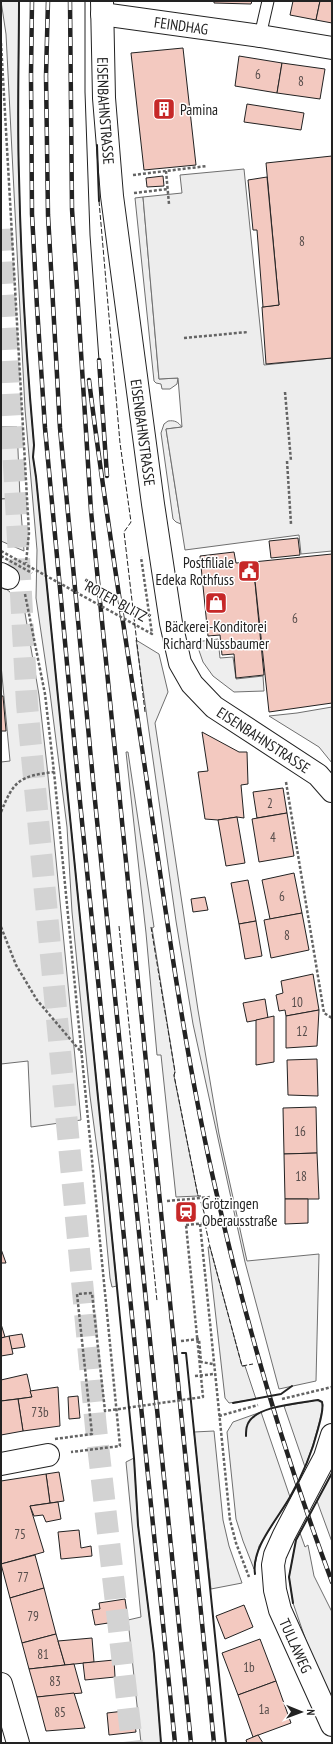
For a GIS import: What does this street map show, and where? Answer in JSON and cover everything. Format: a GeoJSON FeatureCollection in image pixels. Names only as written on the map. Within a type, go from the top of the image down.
{"type":"FeatureCollection","features":[{"type":"Feature","properties":{"kind":"street","name":"FEINDHAG"},"geometry":{"type":"LineString","coordinates":[[102,7],[332,48]]}},
{"type":"Feature","properties":{"kind":"street","name":"EISENBAHNSTRASSE"},"geometry":{"type":"LineString","coordinates":[[102,7],[104,98],[111,187],[153,504],[171,623],[180,663],[192,684],[214,707],[318,775],[332,791]]}},
{"type":"Feature","properties":{"kind":"street","name":"TULLAWEG"},"geometry":{"type":"LineString","coordinates":[[332,1435],[325,1457],[284,1535],[275,1555],[273,1565],[273,1577],[280,1610],[332,1724]]}},
{"type":"Feature","properties":{"kind":"street"},"geometry":{"type":"LineString","coordinates":[[1,1464],[51,1447]]}},
{"type":"Feature","properties":{"kind":"street"},"geometry":{"type":"LineString","coordinates":[[1,1684],[18,1743]]}},
{"type":"Feature","properties":{"kind":"lane"},"geometry":{"type":"LineString","coordinates":[[260,36],[268,1]]}},
{"type":"Feature","properties":{"kind":"path"},"geometry":{"type":"LineString","coordinates":[[1,43],[28,532],[15,579],[25,594],[45,694],[54,772],[120,1446],[51,1447]]}},
{"type":"Feature","properties":{"kind":"path"},"geometry":{"type":"LineString","coordinates":[[111,187],[166,171],[207,166]]}},
{"type":"Feature","properties":{"kind":"path"},"geometry":{"type":"LineString","coordinates":[[166,171],[169,204]]}},
{"type":"Feature","properties":{"kind":"path"},"geometry":{"type":"LineString","coordinates":[[111,187],[168,189]]}},
{"type":"Feature","properties":{"kind":"path"},"geometry":{"type":"LineString","coordinates":[[184,338],[248,332]]}},
{"type":"Feature","properties":{"kind":"path"},"geometry":{"type":"LineString","coordinates":[[285,392],[291,524]]}},
{"type":"Feature","properties":{"kind":"path","name":"\"ROTER BLITZ\""},"geometry":{"type":"LineString","coordinates":[[1,551],[152,634],[141,558]]}},
{"type":"Feature","properties":{"kind":"path"},"geometry":{"type":"LineString","coordinates":[[1,556],[32,573],[34,568]]}},
{"type":"Feature","properties":{"kind":"path"},"geometry":{"type":"LineString","coordinates":[[281,750],[324,1013],[332,1018]]}},
{"type":"Feature","properties":{"kind":"path"},"geometry":{"type":"LineString","coordinates":[[1,812],[8,793],[22,778],[35,774],[54,772]]}},
{"type":"Feature","properties":{"kind":"path"},"geometry":{"type":"LineString","coordinates":[[1,927],[16,965],[37,1000],[82,1053]]}},
{"type":"Feature","properties":{"kind":"path"},"geometry":{"type":"LineString","coordinates":[[167,1201],[211,1197]]}},
{"type":"Feature","properties":{"kind":"path"},"geometry":{"type":"LineString","coordinates":[[51,1447],[92,1434],[77,1294],[92,1293],[105,1411],[203,1397],[186,1225],[216,1222]]}},
{"type":"Feature","properties":{"kind":"path"},"geometry":{"type":"LineString","coordinates":[[200,1224],[230,1520],[236,1544],[251,1584]]}},
{"type":"Feature","properties":{"kind":"path"},"geometry":{"type":"LineString","coordinates":[[181,1341],[199,1339],[201,1362],[213,1364]]}},
{"type":"Feature","properties":{"kind":"path"},"geometry":{"type":"LineString","coordinates":[[195,1376],[214,1374]]}},
{"type":"Feature","properties":{"kind":"path"},"geometry":{"type":"LineString","coordinates":[[282,1399],[332,1388]]}},
{"type":"Feature","properties":{"kind":"path"},"geometry":{"type":"LineString","coordinates":[[219,1416],[258,1405]]}},
{"type":"Feature","properties":{"kind":"shaded area"},"geometry":{"type":"Polygon","coordinates":[[[1,1],[19,1],[18,132],[20,210],[26,345],[34,445],[33,457],[117,1286],[112,1287],[100,1171],[90,1096],[72,912],[67,827],[36,598],[37,550],[25,409],[6,34],[1,1]]]}},
{"type":"Feature","properties":{"kind":"shaded area"},"geometry":{"type":"Polygon","coordinates":[[[244,169],[264,365],[332,358],[332,551],[301,554],[299,535],[185,550],[166,429],[182,427],[178,378],[159,379],[143,197],[182,193],[180,175],[244,169]]]}},
{"type":"Feature","properties":{"kind":"shaded area"},"geometry":{"type":"Polygon","coordinates":[[[143,197],[159,379],[178,378],[177,384],[170,389],[162,389],[161,384],[154,381],[135,198],[143,197]]]}},
{"type":"Feature","properties":{"kind":"shaded area"},"geometry":{"type":"Polygon","coordinates":[[[168,421],[176,422],[182,427],[166,429],[181,524],[173,519],[161,433],[164,424],[168,421]]]}},
{"type":"Feature","properties":{"kind":"shaded area"},"geometry":{"type":"Polygon","coordinates":[[[1,427],[17,427],[20,498],[1,499],[1,427]]]}},
{"type":"Feature","properties":{"kind":"shaded area"},"geometry":{"type":"Polygon","coordinates":[[[20,498],[24,551],[1,541],[1,499],[20,498]]]}},
{"type":"Feature","properties":{"kind":"shaded area"},"geometry":{"type":"Polygon","coordinates":[[[1,585],[10,592],[25,613],[39,695],[81,1120],[31,1127],[28,1061],[1,1064],[1,762],[10,761],[1,665],[1,585]]]}},
{"type":"Feature","properties":{"kind":"shaded area"},"geometry":{"type":"Polygon","coordinates":[[[218,639],[220,658],[233,657],[236,679],[263,676],[264,691],[234,692],[213,676],[203,662],[196,642],[218,639]]]}},
{"type":"Feature","properties":{"kind":"shaded area"},"geometry":{"type":"Polygon","coordinates":[[[136,640],[159,654],[168,692],[155,723],[198,1010],[219,1134],[247,1261],[319,1254],[316,1381],[279,1389],[245,1262],[193,1024],[176,921],[136,640]]]}},
{"type":"Feature","properties":{"kind":"shaded area"},"geometry":{"type":"Polygon","coordinates":[[[332,707],[332,763],[319,747],[269,716],[297,713],[332,707]]]}},
{"type":"Feature","properties":{"kind":"shaded area"},"geometry":{"type":"Polygon","coordinates":[[[126,752],[128,752],[154,927],[152,928],[175,1072],[174,1076],[198,1196],[176,1197],[161,1055],[157,1055],[146,933],[126,752]]]}},
{"type":"Feature","properties":{"kind":"shaded area"},"geometry":{"type":"Polygon","coordinates":[[[208,1247],[210,1247],[242,1366],[245,1366],[256,1399],[229,1403],[225,1398],[208,1247]]]}},
{"type":"Feature","properties":{"kind":"shaded area"},"geometry":{"type":"Polygon","coordinates":[[[318,1400],[322,1402],[323,1405],[320,1421],[305,1467],[284,1406],[318,1400]]]}},
{"type":"Feature","properties":{"kind":"shaded area"},"geometry":{"type":"Polygon","coordinates":[[[261,1412],[290,1497],[259,1546],[254,1569],[236,1519],[227,1432],[233,1422],[261,1412]]]}},
{"type":"Feature","properties":{"kind":"shaded area"},"geometry":{"type":"Polygon","coordinates":[[[214,1431],[223,1520],[229,1546],[242,1583],[211,1589],[194,1432],[214,1431]]]}},
{"type":"Feature","properties":{"kind":"shaded area"},"geometry":{"type":"Polygon","coordinates":[[[134,1458],[138,1525],[154,1654],[161,1743],[141,1743],[128,1620],[141,1617],[126,1462],[134,1458]]]}},
{"type":"Feature","properties":{"kind":"shaded area"},"geometry":{"type":"Polygon","coordinates":[[[332,1473],[332,1542],[317,1501],[332,1473]]]}},
{"type":"Feature","properties":{"kind":"shaded area"},"geometry":{"type":"Polygon","coordinates":[[[300,1533],[305,1547],[308,1545],[314,1576],[332,1612],[332,1705],[320,1681],[293,1603],[289,1577],[296,1540],[300,1533]]]}},
{"type":"Feature","properties":{"kind":"building"},"geometry":{"type":"Polygon","coordinates":[[[214,1],[252,1],[251,4],[214,3],[214,1]]]}},
{"type":"Feature","properties":{"kind":"building"},"geometry":{"type":"Polygon","coordinates":[[[293,1],[320,1],[316,20],[290,15],[293,1]]]}},
{"type":"Feature","properties":{"kind":"building"},"geometry":{"type":"Polygon","coordinates":[[[320,1],[332,1],[332,23],[316,20],[320,1]]]}},
{"type":"Feature","properties":{"kind":"building","name":"Pamina"},"geometry":{"type":"Polygon","coordinates":[[[183,48],[196,165],[144,170],[131,53],[183,48]]]}},
{"type":"Feature","properties":{"kind":"building"},"geometry":{"type":"Polygon","coordinates":[[[239,56],[282,63],[277,93],[235,86],[239,56]]]}},
{"type":"Feature","properties":{"kind":"building"},"geometry":{"type":"Polygon","coordinates":[[[282,63],[325,69],[320,99],[277,93],[282,63]]]}},
{"type":"Feature","properties":{"kind":"building"},"geometry":{"type":"Polygon","coordinates":[[[247,104],[304,113],[301,130],[244,122],[247,104]]]}},
{"type":"Feature","properties":{"kind":"building"},"geometry":{"type":"Polygon","coordinates":[[[332,156],[332,358],[266,364],[262,307],[279,305],[266,163],[332,156]]]}},
{"type":"Feature","properties":{"kind":"building"},"geometry":{"type":"Polygon","coordinates":[[[163,176],[164,186],[147,187],[146,178],[163,176]]]}},
{"type":"Feature","properties":{"kind":"building"},"geometry":{"type":"Polygon","coordinates":[[[267,177],[279,305],[263,307],[257,230],[253,230],[248,180],[267,177]]]}},
{"type":"Feature","properties":{"kind":"building"},"geometry":{"type":"Polygon","coordinates":[[[298,538],[300,555],[271,558],[269,541],[298,538]]]}},
{"type":"Feature","properties":{"kind":"building"},"geometry":{"type":"Polygon","coordinates":[[[234,552],[236,563],[253,562],[264,675],[236,678],[234,654],[222,655],[220,635],[208,636],[200,556],[234,552]]]}},
{"type":"Feature","properties":{"kind":"building"},"geometry":{"type":"Polygon","coordinates":[[[332,554],[332,703],[269,712],[253,562],[332,554]]]}},
{"type":"Feature","properties":{"kind":"building"},"geometry":{"type":"Polygon","coordinates":[[[1,696],[3,696],[6,731],[1,731],[1,696]]]}},
{"type":"Feature","properties":{"kind":"building"},"geometry":{"type":"Polygon","coordinates":[[[202,732],[239,752],[247,752],[248,784],[241,785],[244,818],[237,817],[218,820],[205,819],[198,772],[208,771],[202,732]]]}},
{"type":"Feature","properties":{"kind":"building"},"geometry":{"type":"Polygon","coordinates":[[[283,788],[287,813],[257,818],[253,792],[283,788]]]}},
{"type":"Feature","properties":{"kind":"building"},"geometry":{"type":"Polygon","coordinates":[[[287,813],[294,856],[259,862],[252,819],[287,813]]]}},
{"type":"Feature","properties":{"kind":"building"},"geometry":{"type":"Polygon","coordinates":[[[237,817],[245,863],[226,866],[218,820],[237,817]]]}},
{"type":"Feature","properties":{"kind":"building"},"geometry":{"type":"Polygon","coordinates":[[[294,873],[302,913],[270,919],[262,880],[294,873]]]}},
{"type":"Feature","properties":{"kind":"building"},"geometry":{"type":"Polygon","coordinates":[[[248,880],[256,921],[239,924],[231,883],[248,880]]]}},
{"type":"Feature","properties":{"kind":"building"},"geometry":{"type":"Polygon","coordinates":[[[205,897],[208,910],[193,912],[191,899],[205,897]]]}},
{"type":"Feature","properties":{"kind":"building"},"geometry":{"type":"Polygon","coordinates":[[[302,913],[309,950],[271,958],[264,920],[302,913]]]}},
{"type":"Feature","properties":{"kind":"building"},"geometry":{"type":"Polygon","coordinates":[[[256,921],[262,956],[245,959],[239,924],[256,921]]]}},
{"type":"Feature","properties":{"kind":"building"},"geometry":{"type":"Polygon","coordinates":[[[313,974],[319,1010],[286,1016],[285,1010],[279,1011],[276,995],[283,993],[281,981],[313,974]]]}},
{"type":"Feature","properties":{"kind":"building"},"geometry":{"type":"Polygon","coordinates":[[[265,999],[268,1018],[247,1022],[243,1003],[265,999]]]}},
{"type":"Feature","properties":{"kind":"building"},"geometry":{"type":"Polygon","coordinates":[[[319,1010],[317,1046],[286,1048],[286,1016],[319,1010]]]}},
{"type":"Feature","properties":{"kind":"building"},"geometry":{"type":"Polygon","coordinates":[[[274,1016],[274,1062],[256,1065],[256,1020],[274,1016]]]}},
{"type":"Feature","properties":{"kind":"building"},"geometry":{"type":"Polygon","coordinates":[[[317,1059],[318,1096],[288,1095],[287,1060],[317,1059]]]}},
{"type":"Feature","properties":{"kind":"building"},"geometry":{"type":"Polygon","coordinates":[[[316,1107],[317,1153],[284,1154],[283,1108],[316,1107]]]}},
{"type":"Feature","properties":{"kind":"building"},"geometry":{"type":"Polygon","coordinates":[[[317,1153],[319,1199],[285,1199],[284,1154],[317,1153]]]}},
{"type":"Feature","properties":{"kind":"building"},"geometry":{"type":"Polygon","coordinates":[[[285,1199],[308,1199],[308,1223],[285,1224],[285,1199]]]}},
{"type":"Feature","properties":{"kind":"building"},"geometry":{"type":"Polygon","coordinates":[[[1,1249],[6,1263],[1,1263],[1,1249]]]}},
{"type":"Feature","properties":{"kind":"building"},"geometry":{"type":"Polygon","coordinates":[[[1,1324],[5,1337],[1,1338],[1,1324]]]}},
{"type":"Feature","properties":{"kind":"building"},"geometry":{"type":"Polygon","coordinates":[[[22,1334],[25,1347],[11,1349],[9,1336],[22,1334]]]}},
{"type":"Feature","properties":{"kind":"building"},"geometry":{"type":"Polygon","coordinates":[[[9,1336],[13,1354],[1,1356],[1,1338],[9,1336]]]}},
{"type":"Feature","properties":{"kind":"building"},"geometry":{"type":"Polygon","coordinates":[[[27,1374],[32,1397],[1,1401],[1,1380],[27,1374]]]}},
{"type":"Feature","properties":{"kind":"building"},"geometry":{"type":"Polygon","coordinates":[[[58,1387],[60,1426],[23,1431],[18,1399],[32,1397],[30,1391],[58,1387]]]}},
{"type":"Feature","properties":{"kind":"building"},"geometry":{"type":"Polygon","coordinates":[[[78,1396],[80,1418],[69,1419],[68,1397],[78,1396]]]}},
{"type":"Feature","properties":{"kind":"building"},"geometry":{"type":"Polygon","coordinates":[[[18,1399],[23,1431],[1,1435],[1,1401],[18,1399]]]}},
{"type":"Feature","properties":{"kind":"building"},"geometry":{"type":"Polygon","coordinates":[[[59,1472],[64,1501],[50,1503],[46,1474],[59,1472]]]}},
{"type":"Feature","properties":{"kind":"building"},"geometry":{"type":"Polygon","coordinates":[[[46,1474],[50,1503],[30,1506],[44,1552],[1,1564],[1,1481],[46,1474]]]}},
{"type":"Feature","properties":{"kind":"building"},"geometry":{"type":"Polygon","coordinates":[[[58,1502],[61,1519],[46,1522],[43,1515],[34,1516],[30,1506],[58,1502]]]}},
{"type":"Feature","properties":{"kind":"building"},"geometry":{"type":"Polygon","coordinates":[[[79,1530],[81,1548],[91,1546],[92,1556],[61,1559],[58,1532],[79,1530]]]}},
{"type":"Feature","properties":{"kind":"building"},"geometry":{"type":"Polygon","coordinates":[[[35,1555],[44,1588],[10,1598],[1,1564],[35,1555]]]}},
{"type":"Feature","properties":{"kind":"building"},"geometry":{"type":"Polygon","coordinates":[[[44,1588],[56,1634],[22,1643],[10,1598],[44,1588]]]}},
{"type":"Feature","properties":{"kind":"building"},"geometry":{"type":"Polygon","coordinates":[[[125,1599],[128,1620],[95,1625],[92,1610],[100,1609],[99,1603],[125,1599]]]}},
{"type":"Feature","properties":{"kind":"building"},"geometry":{"type":"Polygon","coordinates":[[[244,1605],[253,1627],[225,1639],[216,1616],[244,1605]]]}},
{"type":"Feature","properties":{"kind":"building"},"geometry":{"type":"Polygon","coordinates":[[[56,1634],[65,1665],[29,1669],[22,1643],[56,1634]]]}},
{"type":"Feature","properties":{"kind":"building"},"geometry":{"type":"Polygon","coordinates":[[[92,1638],[94,1662],[65,1665],[58,1641],[92,1638]]]}},
{"type":"Feature","properties":{"kind":"building"},"geometry":{"type":"Polygon","coordinates":[[[260,1639],[276,1681],[238,1695],[222,1653],[260,1639]]]}},
{"type":"Feature","properties":{"kind":"building"},"geometry":{"type":"Polygon","coordinates":[[[114,1660],[115,1677],[85,1680],[83,1663],[114,1660]]]}},
{"type":"Feature","properties":{"kind":"building"},"geometry":{"type":"Polygon","coordinates":[[[74,1664],[82,1693],[37,1697],[29,1669],[74,1664]]]}},
{"type":"Feature","properties":{"kind":"building"},"geometry":{"type":"Polygon","coordinates":[[[276,1681],[291,1723],[253,1737],[238,1695],[276,1681]]]}},
{"type":"Feature","properties":{"kind":"building"},"geometry":{"type":"Polygon","coordinates":[[[74,1693],[85,1728],[46,1731],[37,1697],[74,1693]]]}},
{"type":"Feature","properties":{"kind":"building"},"geometry":{"type":"Polygon","coordinates":[[[133,1710],[136,1732],[109,1735],[107,1713],[133,1710]]]}},
{"type":"Feature","properties":{"kind":"building"},"geometry":{"type":"Polygon","coordinates":[[[258,1735],[263,1743],[247,1743],[246,1740],[258,1735]]]}},
{"type":"Feature","properties":{"kind":"tunnel"},"geometry":{"type":"LineString","coordinates":[[1,229],[27,704],[96,1428],[132,1743]]}},
{"type":"Feature","properties":{"kind":"tram line"},"geometry":{"type":"LineString","coordinates":[[85,1],[85,92],[90,235],[99,360]]}},
{"type":"Feature","properties":{"kind":"railway"},"geometry":{"type":"LineString","coordinates":[[32,1],[32,214],[45,428],[79,792],[175,1743]]}},
{"type":"Feature","properties":{"kind":"railway"},"geometry":{"type":"LineString","coordinates":[[48,1],[46,76],[48,215],[60,428],[94,791],[191,1743]]}},
{"type":"Feature","properties":{"kind":"railway"},"geometry":{"type":"LineString","coordinates":[[70,1],[72,209],[91,511],[214,1743]]}},
{"type":"Feature","properties":{"kind":"railway"},"geometry":{"type":"LineString","coordinates":[[99,360],[107,476]]}},
{"type":"Feature","properties":{"kind":"railway"},"geometry":{"type":"LineString","coordinates":[[89,380],[110,536],[171,945],[205,1142],[240,1290],[267,1388],[314,1534],[332,1582]]}},
{"type":"Feature","properties":{"kind":"fence"},"geometry":{"type":"LineString","coordinates":[[99,201],[120,443],[131,522],[124,532],[145,712]]}},
{"type":"Feature","properties":{"kind":"fence"},"geometry":{"type":"LineString","coordinates":[[119,926],[157,1301]]}},
{"type":"Feature","properties":{"kind":"fence"},"geometry":{"type":"LineString","coordinates":[[151,927],[175,1072],[174,1075],[198,1196],[201,1196]]}},
{"type":"Feature","properties":{"kind":"fence"},"geometry":{"type":"LineString","coordinates":[[201,1202],[205,1216]]}},
{"type":"Feature","properties":{"kind":"fence"},"geometry":{"type":"LineString","coordinates":[[205,1224],[242,1366],[253,1364]]}},
{"type":"Feature","properties":{"kind":"wall"},"geometry":{"type":"LineString","coordinates":[[19,1],[18,132],[20,210],[26,345],[34,445],[33,457],[134,1458],[138,1525],[154,1654],[161,1743]]}},
{"type":"Feature","properties":{"kind":"wall"},"geometry":{"type":"LineString","coordinates":[[97,145],[99,201]]}},
{"type":"Feature","properties":{"kind":"wall"},"geometry":{"type":"LineString","coordinates":[[182,1353],[186,1353],[226,1743]]}},
{"type":"Feature","properties":{"kind":"wall"},"geometry":{"type":"LineString","coordinates":[[233,1403],[281,1394],[292,1386]]}},
{"type":"Feature","properties":{"kind":"wall"},"geometry":{"type":"LineString","coordinates":[[246,1436],[247,1426],[251,1419],[258,1414],[278,1407],[318,1400],[322,1402],[322,1416],[310,1456],[303,1473],[285,1506],[261,1544],[257,1554],[255,1574]]}},
{"type":"Feature","properties":{"kind":"wall"},"geometry":{"type":"LineString","coordinates":[[293,1603],[289,1577],[296,1540],[332,1473]]}},
{"type":"Feature","properties":{"kind":"place","name":"Pamina"},"geometry":{"type":"Point","coordinates":[164,109]}},
{"type":"Feature","properties":{"kind":"place","name":"Postfiliale Edeka Rothfuss"},"geometry":{"type":"Point","coordinates":[249,571]}},
{"type":"Feature","properties":{"kind":"place","name":"Bäckerei-Konditorei Richard Nussbaumer"},"geometry":{"type":"Point","coordinates":[216,603]}},
{"type":"Feature","properties":{"kind":"place","name":"Grötzingen Oberausstraße"},"geometry":{"type":"Point","coordinates":[186,1212]}}]}
